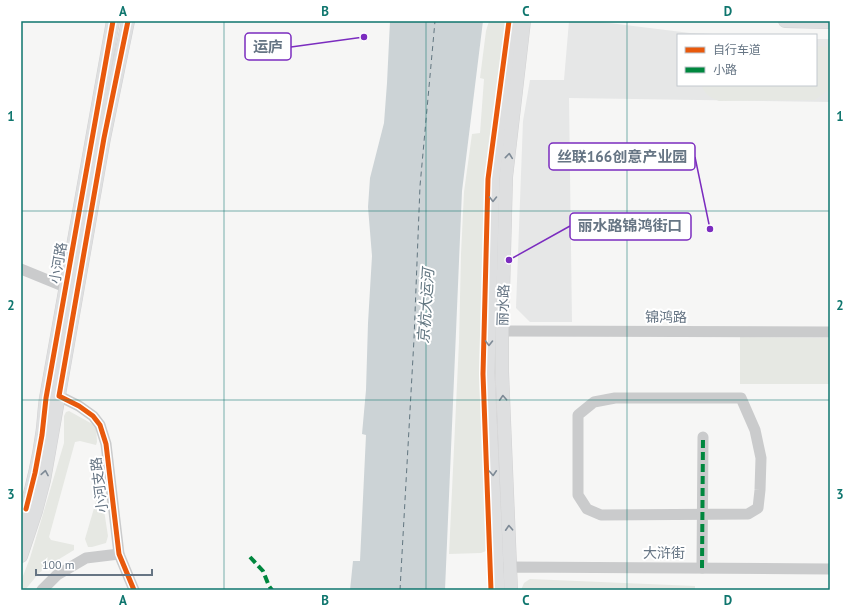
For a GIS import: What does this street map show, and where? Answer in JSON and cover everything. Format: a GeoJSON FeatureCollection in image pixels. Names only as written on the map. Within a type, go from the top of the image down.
{"type":"FeatureCollection","features":[{"type":"Feature","properties":{"kind":"main road","name":"小河路"},"geometry":{"type":"LineString","coordinates":[[21,525],[31,510],[44,480],[59,396],[72,288],[113,21]]}},
{"type":"Feature","properties":{"kind":"main road","name":"小河路"},"geometry":{"type":"LineString","coordinates":[[21,556],[31,510],[46,398],[72,288],[128,21]]}},
{"type":"Feature","properties":{"kind":"main road","name":"丽水路"},"geometry":{"type":"LineString","coordinates":[[498,590],[488,372],[493,178],[513,21]]}},
{"type":"Feature","properties":{"kind":"main road","name":"丽水路"},"geometry":{"type":"LineString","coordinates":[[511,590],[502,372],[502,331],[506,177],[524,21]]}},
{"type":"Feature","properties":{"kind":"main road"},"geometry":{"type":"LineString","coordinates":[[785,21],[825,23]]}},
{"type":"Feature","properties":{"kind":"street"},"geometry":{"type":"LineString","coordinates":[[21,269],[72,288]]}},
{"type":"Feature","properties":{"kind":"street","name":"锦鸿路"},"geometry":{"type":"LineString","coordinates":[[502,331],[830,332]]}},
{"type":"Feature","properties":{"kind":"street","name":"小河支路"},"geometry":{"type":"LineString","coordinates":[[59,396],[79,406],[93,416],[100,425],[106,444],[119,554],[134,590]]}},
{"type":"Feature","properties":{"kind":"street"},"geometry":{"type":"LineString","coordinates":[[615,398],[741,398],[755,430],[761,458],[758,508],[748,514],[702,514],[601,514],[587,509],[578,495],[578,415],[594,402],[615,398]]}},
{"type":"Feature","properties":{"kind":"street"},"geometry":{"type":"LineString","coordinates":[[702,568],[703,437]]}},
{"type":"Feature","properties":{"kind":"street"},"geometry":{"type":"LineString","coordinates":[[42,590],[57,576],[86,558],[119,554]]}},
{"type":"Feature","properties":{"kind":"street","name":"大浒街"},"geometry":{"type":"LineString","coordinates":[[497,568],[830,569]]}},
{"type":"Feature","properties":{"kind":"shaded area"},"geometry":{"type":"Polygon","coordinates":[[[489,21],[506,21],[486,178],[481,374],[486,551],[481,553],[449,554],[459,342],[464,192],[472,134],[480,133],[484,79],[480,78],[486,31],[489,21]]]}},
{"type":"Feature","properties":{"kind":"shaded area"},"geometry":{"type":"Polygon","coordinates":[[[569,21],[593,21],[690,33],[712,34],[677,34],[677,86],[817,86],[817,39],[830,39],[830,102],[569,98],[572,322],[530,322],[516,308],[523,121],[530,80],[564,80],[569,21]]]}},
{"type":"Feature","properties":{"kind":"shaded area"},"geometry":{"type":"Polygon","coordinates":[[[817,46],[828,47],[828,55],[830,58],[830,86],[828,90],[815,100],[719,101],[708,95],[702,86],[817,86],[817,46]]]}},
{"type":"Feature","properties":{"kind":"shaded area"},"geometry":{"type":"Polygon","coordinates":[[[740,337],[830,338],[830,384],[740,384],[740,337]]]}},
{"type":"Feature","properties":{"kind":"shaded area"},"geometry":{"type":"Polygon","coordinates":[[[69,411],[96,426],[97,442],[96,445],[80,441],[75,442],[49,537],[51,540],[74,545],[74,550],[39,573],[25,590],[21,590],[21,581],[30,558],[64,443],[64,416],[66,412],[69,411]]]}},
{"type":"Feature","properties":{"kind":"shaded area"},"geometry":{"type":"Polygon","coordinates":[[[96,478],[99,478],[108,536],[106,543],[88,547],[85,539],[97,498],[96,478]]]}},
{"type":"Feature","properties":{"kind":"shaded area"},"geometry":{"type":"Polygon","coordinates":[[[530,579],[695,586],[695,590],[521,590],[524,583],[530,579]]]}},
{"type":"Feature","properties":{"kind":"water","name":"京杭大运河"},"geometry":{"type":"Polygon","coordinates":[[[390,21],[483,21],[462,191],[445,590],[350,590],[353,561],[360,561],[366,435],[362,434],[366,390],[372,256],[368,207],[370,178],[384,123],[390,21]]]}},
{"type":"Feature","properties":{"kind":"ferry route"},"geometry":{"type":"LineString","coordinates":[[400,590],[414,339],[420,186],[435,21]]}},
{"type":"Feature","properties":{"kind":"marked path"},"geometry":{"type":"LineString","coordinates":[[702,568],[703,437]]}},
{"type":"Feature","properties":{"kind":"marked path"},"geometry":{"type":"LineString","coordinates":[[250,557],[263,571],[272,590]]}},
{"type":"Feature","properties":{"kind":"cycle path"},"geometry":{"type":"LineString","coordinates":[[26,509],[42,435],[46,398],[113,21]]}},
{"type":"Feature","properties":{"kind":"cycle path"},"geometry":{"type":"LineString","coordinates":[[128,21],[104,138],[59,396],[79,406],[93,416],[100,425],[106,444],[119,554],[134,590]]}},
{"type":"Feature","properties":{"kind":"cycle path"},"geometry":{"type":"LineString","coordinates":[[491,590],[483,374],[488,179],[509,21]]}},
{"type":"Feature","properties":{"kind":"place","name":"运庐"},"geometry":{"type":"Point","coordinates":[364,37]}},
{"type":"Feature","properties":{"kind":"place","name":"丝联166创意产业园"},"geometry":{"type":"Point","coordinates":[710,229]}},
{"type":"Feature","properties":{"kind":"place","name":"丽水路锦鸿街口"},"geometry":{"type":"Point","coordinates":[509,260]}}]}
